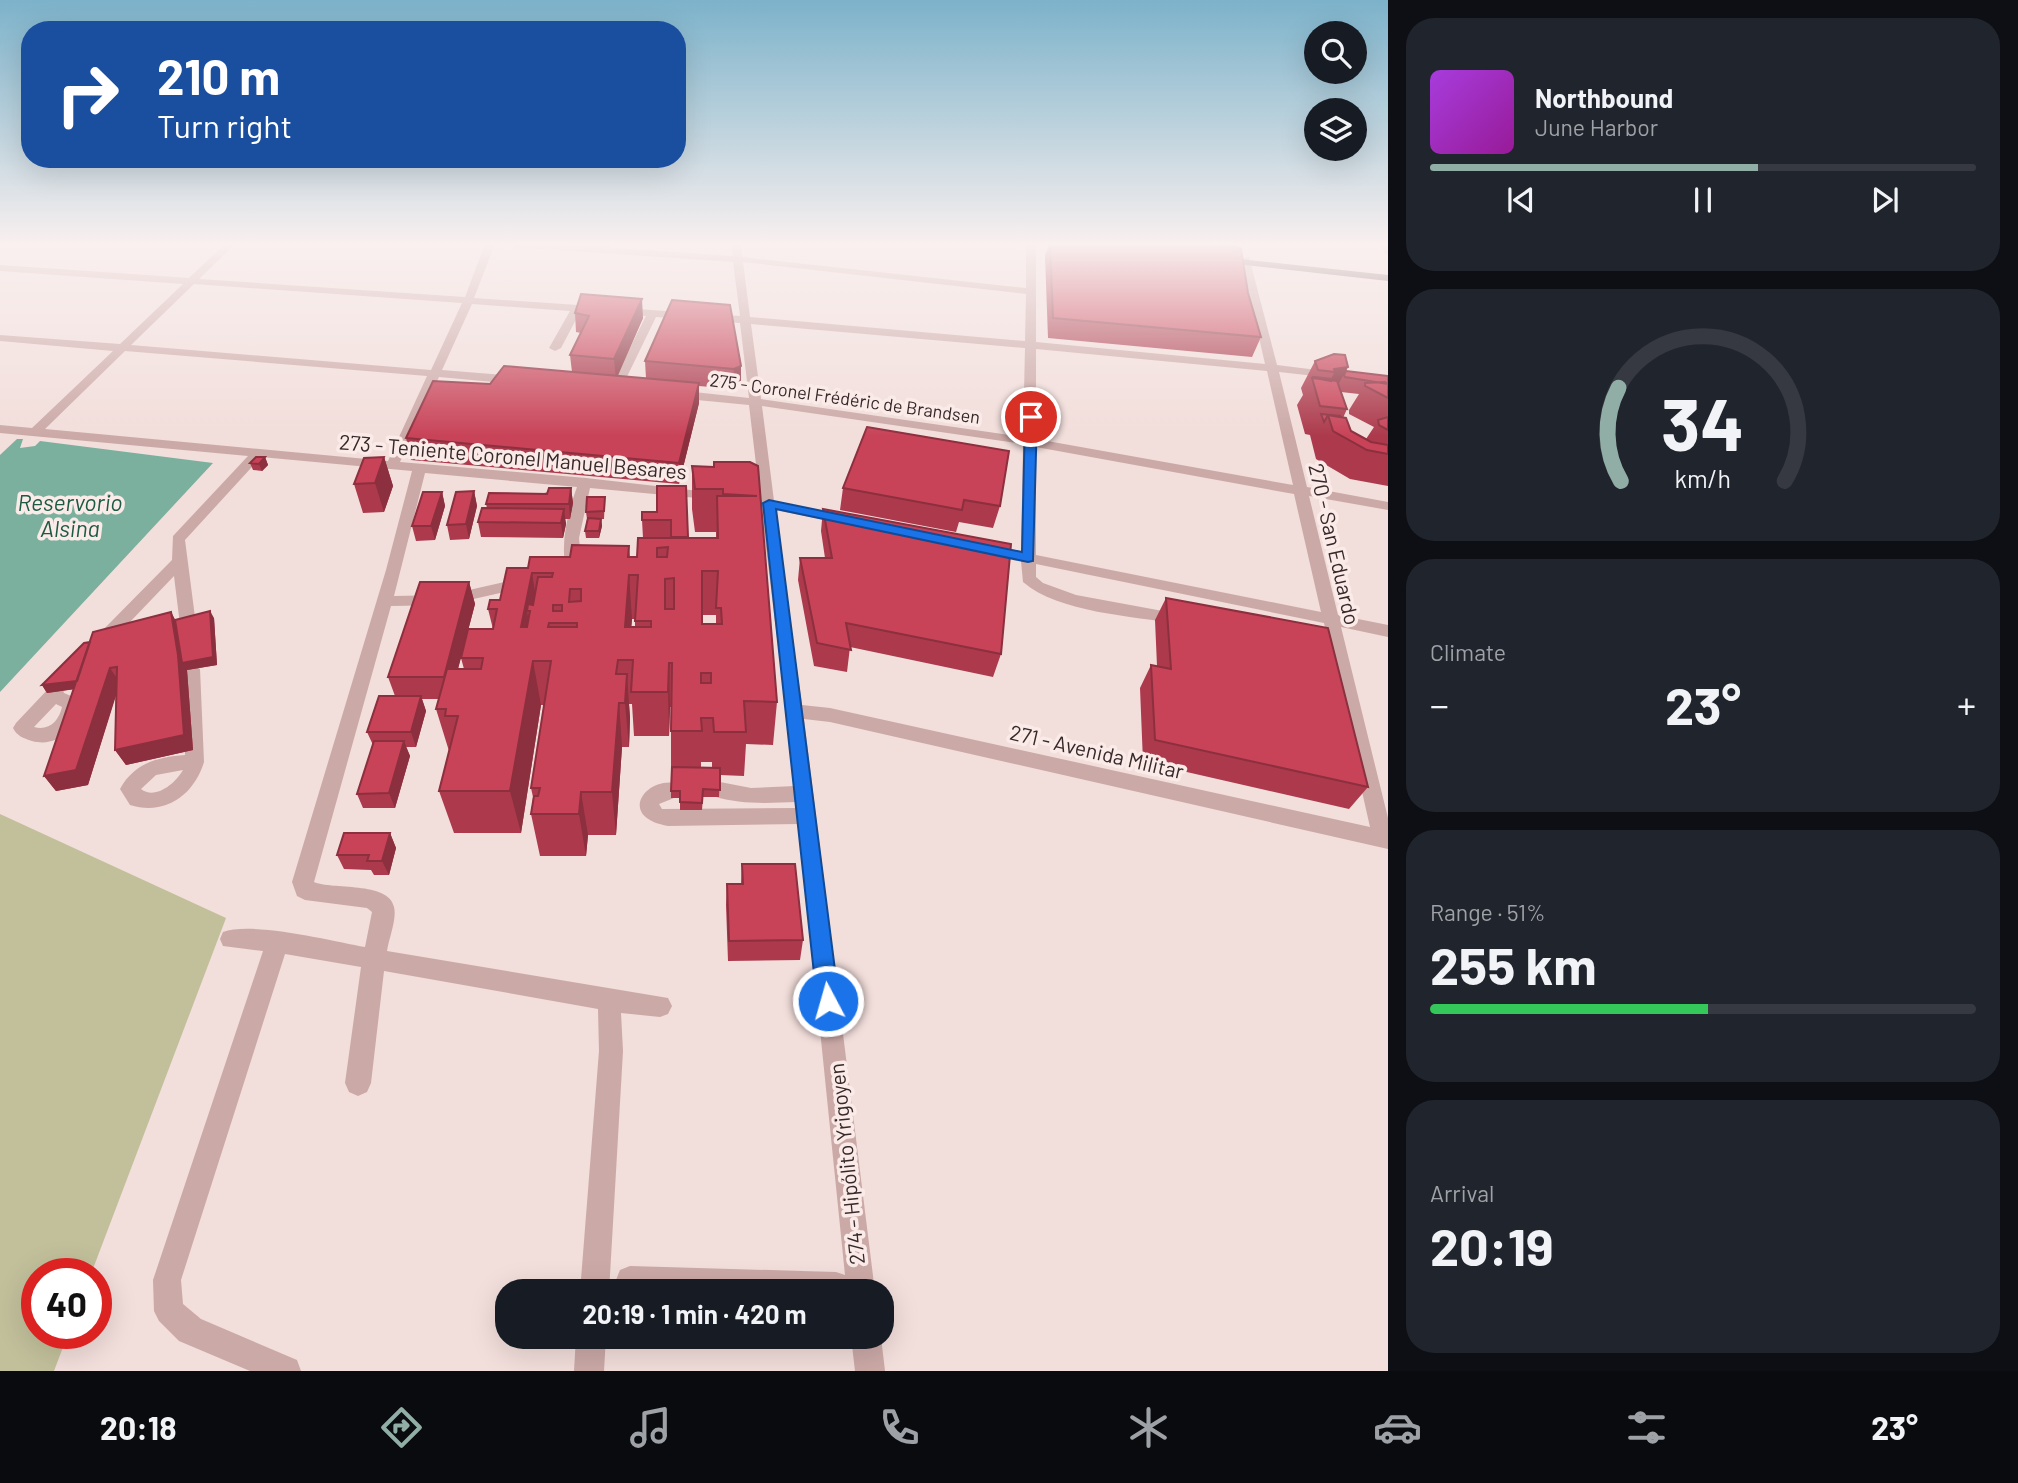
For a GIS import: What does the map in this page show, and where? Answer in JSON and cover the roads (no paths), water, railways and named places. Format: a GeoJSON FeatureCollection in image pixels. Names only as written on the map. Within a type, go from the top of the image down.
{"type":"FeatureCollection","features":[{"type":"Feature","properties":{"kind":"street"},"geometry":{"type":"LineString","coordinates":[[35,432],[165,308]]}},
{"type":"Feature","properties":{"kind":"street"},"geometry":{"type":"LineString","coordinates":[[392,466],[464,308]]}},
{"type":"Feature","properties":{"kind":"street"},"geometry":{"type":"LineString","coordinates":[[562,308],[745,320],[1032,345],[1271,367],[1349,377]]}},
{"type":"Feature","properties":{"kind":"street","name":"274 - Hipólito Yrigoyen"},"geometry":{"type":"LineString","coordinates":[[743,308],[795,710],[860,1279]]}},
{"type":"Feature","properties":{"kind":"street"},"geometry":{"type":"LineString","coordinates":[[1032,308],[1028,579],[1045,592],[1192,621]]}},
{"type":"Feature","properties":{"kind":"street","name":"270 - San Eduardo"},"geometry":{"type":"LineString","coordinates":[[1257,308],[1385,840]]}},
{"type":"Feature","properties":{"kind":"street"},"geometry":{"type":"LineString","coordinates":[[555,348],[576,309]]}},
{"type":"Feature","properties":{"kind":"street"},"geometry":{"type":"LineString","coordinates":[[603,387],[622,389],[652,314]]}},
{"type":"Feature","properties":{"kind":"street"},"geometry":{"type":"LineString","coordinates":[[0,338],[524,381]]}},
{"type":"Feature","properties":{"kind":"street","name":"275 - Coronel Frédéric de Brandsen"},"geometry":{"type":"LineString","coordinates":[[666,393],[756,400],[1031,442],[1388,506]]}},
{"type":"Feature","properties":{"kind":"street","name":"273 - Teniente Coronel Manuel Besares"},"geometry":{"type":"LineString","coordinates":[[3,432],[35,432],[740,498],[858,523]]}},
{"type":"Feature","properties":{"kind":"street"},"geometry":{"type":"LineString","coordinates":[[188,625],[178,539],[257,454]]}},
{"type":"Feature","properties":{"kind":"street"},"geometry":{"type":"LineString","coordinates":[[358,1083],[374,958],[384,908],[378,902],[313,893],[304,889],[303,882],[385,601],[419,468]]}},
{"type":"Feature","properties":{"kind":"street"},"geometry":{"type":"LineString","coordinates":[[574,570],[571,555],[579,499],[586,482]]}},
{"type":"Feature","properties":{"kind":"street"},"geometry":{"type":"LineString","coordinates":[[976,547],[1388,631]]}},
{"type":"Feature","properties":{"kind":"street"},"geometry":{"type":"LineString","coordinates":[[94,649],[180,561]]}},
{"type":"Feature","properties":{"kind":"street"},"geometry":{"type":"LineString","coordinates":[[385,601],[447,600],[542,579]]}},
{"type":"Feature","properties":{"kind":"street"},"geometry":{"type":"LineString","coordinates":[[191,669],[195,762]]}},
{"type":"Feature","properties":{"kind":"street","name":"271 - Avenida Militar"},"geometry":{"type":"LineString","coordinates":[[795,710],[830,715],[1385,840]]}},
{"type":"Feature","properties":{"kind":"street"},"geometry":{"type":"LineString","coordinates":[[672,790],[655,795],[649,801],[649,809],[656,816],[689,819],[806,805]]}},
{"type":"Feature","properties":{"kind":"street"},"geometry":{"type":"LineString","coordinates":[[720,790],[806,805]]}},
{"type":"Feature","properties":{"kind":"street"},"geometry":{"type":"LineString","coordinates":[[231,939],[277,942],[609,1000],[660,1006]]}},
{"type":"Feature","properties":{"kind":"street"},"geometry":{"type":"LineString","coordinates":[[277,942],[167,1280],[169,1311],[190,1330],[286,1371]]}},
{"type":"Feature","properties":{"kind":"street"},"geometry":{"type":"LineString","coordinates":[[595,1279],[611,1051],[609,1000]]}},
{"type":"Feature","properties":{"kind":"street"},"geometry":{"type":"LineString","coordinates":[[589,1371],[590,1349]]}},
{"type":"Feature","properties":{"kind":"street"},"geometry":{"type":"LineString","coordinates":[[867,1349],[870,1371]]}},
{"type":"Feature","properties":{"kind":"water","name":"Reservorio Alsina"},"geometry":{"type":"Polygon","coordinates":[[[17,439],[23,439],[20,448],[35,446],[40,441],[213,463],[0,692],[0,455],[17,439]]]}}]}
